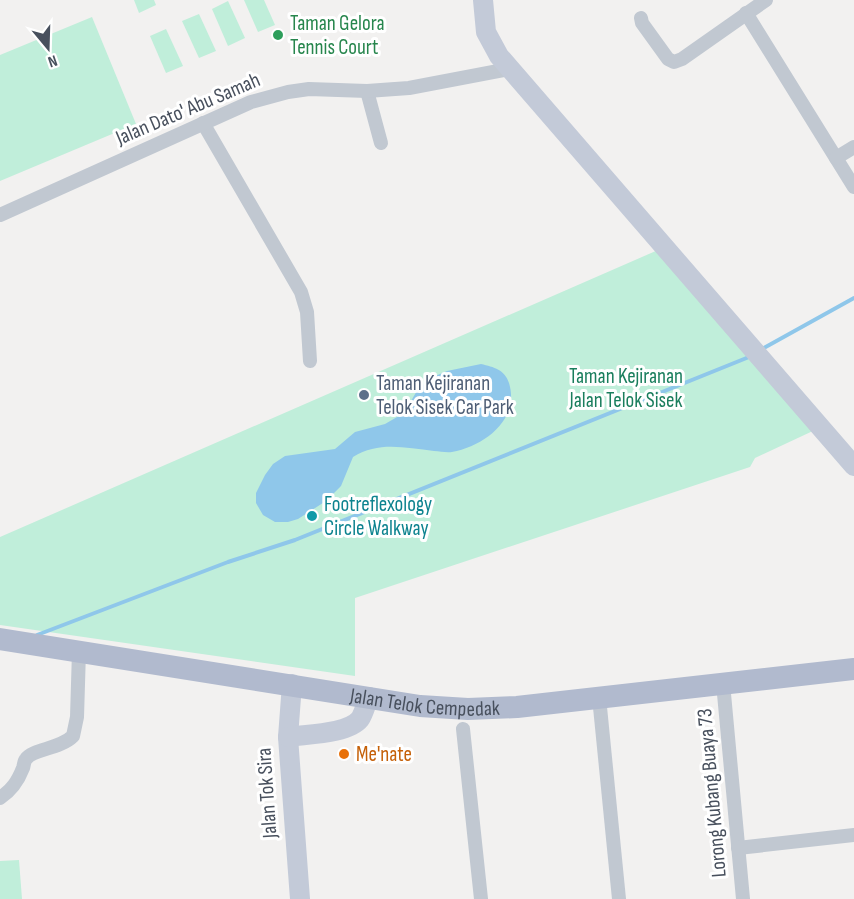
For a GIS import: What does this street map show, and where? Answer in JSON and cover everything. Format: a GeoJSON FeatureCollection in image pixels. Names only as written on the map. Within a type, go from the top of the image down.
{"type":"FeatureCollection","features":[{"type":"Feature","properties":{"kind":"main road","name":"Jalan Telok Cempedak"},"geometry":{"type":"LineString","coordinates":[[0,639],[420,706],[468,709],[517,707],[854,669]]}},
{"type":"Feature","properties":{"kind":"street"},"geometry":{"type":"LineString","coordinates":[[483,0],[486,32],[509,69],[854,466]]}},
{"type":"Feature","properties":{"kind":"street"},"geometry":{"type":"LineString","coordinates":[[641,18],[642,23],[668,59],[674,62],[682,59],[766,0]]}},
{"type":"Feature","properties":{"kind":"street"},"geometry":{"type":"LineString","coordinates":[[746,14],[854,187]]}},
{"type":"Feature","properties":{"kind":"street","name":"Jalan Dato' Abu Samah"},"geometry":{"type":"LineString","coordinates":[[0,215],[251,102],[288,92],[330,88],[367,91],[409,88],[509,69]]}},
{"type":"Feature","properties":{"kind":"street"},"geometry":{"type":"LineString","coordinates":[[367,91],[381,143]]}},
{"type":"Feature","properties":{"kind":"street"},"geometry":{"type":"LineString","coordinates":[[203,123],[301,292],[307,312],[310,361]]}},
{"type":"Feature","properties":{"kind":"street"},"geometry":{"type":"LineString","coordinates":[[836,158],[854,147]]}},
{"type":"Feature","properties":{"kind":"street"},"geometry":{"type":"LineString","coordinates":[[0,798],[12,789],[29,756],[61,745],[73,736],[77,717],[79,651]]}},
{"type":"Feature","properties":{"kind":"street","name":"Lorong Kubang Buaya 73"},"geometry":{"type":"LineString","coordinates":[[723,683],[743,899]]}},
{"type":"Feature","properties":{"kind":"street","name":"Jalan Tok Sira"},"geometry":{"type":"LineString","coordinates":[[291,684],[288,736],[300,899]]}},
{"type":"Feature","properties":{"kind":"street"},"geometry":{"type":"LineString","coordinates":[[288,736],[332,731],[355,724],[361,718],[369,697]]}},
{"type":"Feature","properties":{"kind":"street"},"geometry":{"type":"LineString","coordinates":[[599,697],[619,899]]}},
{"type":"Feature","properties":{"kind":"street"},"geometry":{"type":"LineString","coordinates":[[463,729],[481,899]]}},
{"type":"Feature","properties":{"kind":"street"},"geometry":{"type":"LineString","coordinates":[[738,848],[854,835]]}},
{"type":"Feature","properties":{"kind":"green space"},"geometry":{"type":"Polygon","coordinates":[[[134,0],[154,0],[156,5],[139,13],[134,0]]]}},
{"type":"Feature","properties":{"kind":"green space"},"geometry":{"type":"Polygon","coordinates":[[[244,0],[264,0],[275,25],[258,32],[244,0]]]}},
{"type":"Feature","properties":{"kind":"green space"},"geometry":{"type":"Polygon","coordinates":[[[228,1],[245,38],[228,46],[212,9],[228,1]]]}},
{"type":"Feature","properties":{"kind":"green space"},"geometry":{"type":"Polygon","coordinates":[[[199,14],[216,51],[199,58],[182,21],[199,14]]]}},
{"type":"Feature","properties":{"kind":"green space"},"geometry":{"type":"Polygon","coordinates":[[[92,17],[136,124],[0,181],[0,55],[92,17]]]}},
{"type":"Feature","properties":{"kind":"green space"},"geometry":{"type":"Polygon","coordinates":[[[166,29],[183,66],[166,73],[150,36],[166,29]]]}},
{"type":"Feature","properties":{"kind":"green space","name":"Taman Kejiranan Jalan Telok Sisek"},"geometry":{"type":"Polygon","coordinates":[[[658,250],[815,430],[755,458],[750,467],[355,598],[355,676],[0,625],[0,537],[658,250]]]}},
{"type":"Feature","properties":{"kind":"green space"},"geometry":{"type":"Polygon","coordinates":[[[19,860],[22,899],[0,899],[0,861],[19,860]]]}},
{"type":"Feature","properties":{"kind":"water"},"geometry":{"type":"Polygon","coordinates":[[[481,364],[495,368],[505,375],[511,396],[504,419],[487,437],[476,444],[452,452],[382,447],[363,452],[353,457],[341,486],[326,501],[298,519],[275,522],[263,515],[256,503],[256,493],[273,464],[285,456],[335,449],[355,432],[385,424],[404,413],[418,389],[433,377],[447,371],[481,364]]]}},
{"type":"Feature","properties":{"kind":"waterway"},"geometry":{"type":"LineString","coordinates":[[762,349],[854,298]]}},
{"type":"Feature","properties":{"kind":"waterway"},"geometry":{"type":"LineString","coordinates":[[37,635],[228,562],[295,540],[749,357]]}},
{"type":"Feature","properties":{"kind":"place","name":"Taman Gelora Tennis Court"},"geometry":{"type":"Point","coordinates":[278,35]}},
{"type":"Feature","properties":{"kind":"place","name":"Taman Kejiranan Telok Sisek Car Park"},"geometry":{"type":"Point","coordinates":[364,395]}},
{"type":"Feature","properties":{"kind":"place","name":"Footreflexology Circle Walkway"},"geometry":{"type":"Point","coordinates":[312,516]}},
{"type":"Feature","properties":{"kind":"place","name":"Me'nate"},"geometry":{"type":"Point","coordinates":[344,754]}}]}
